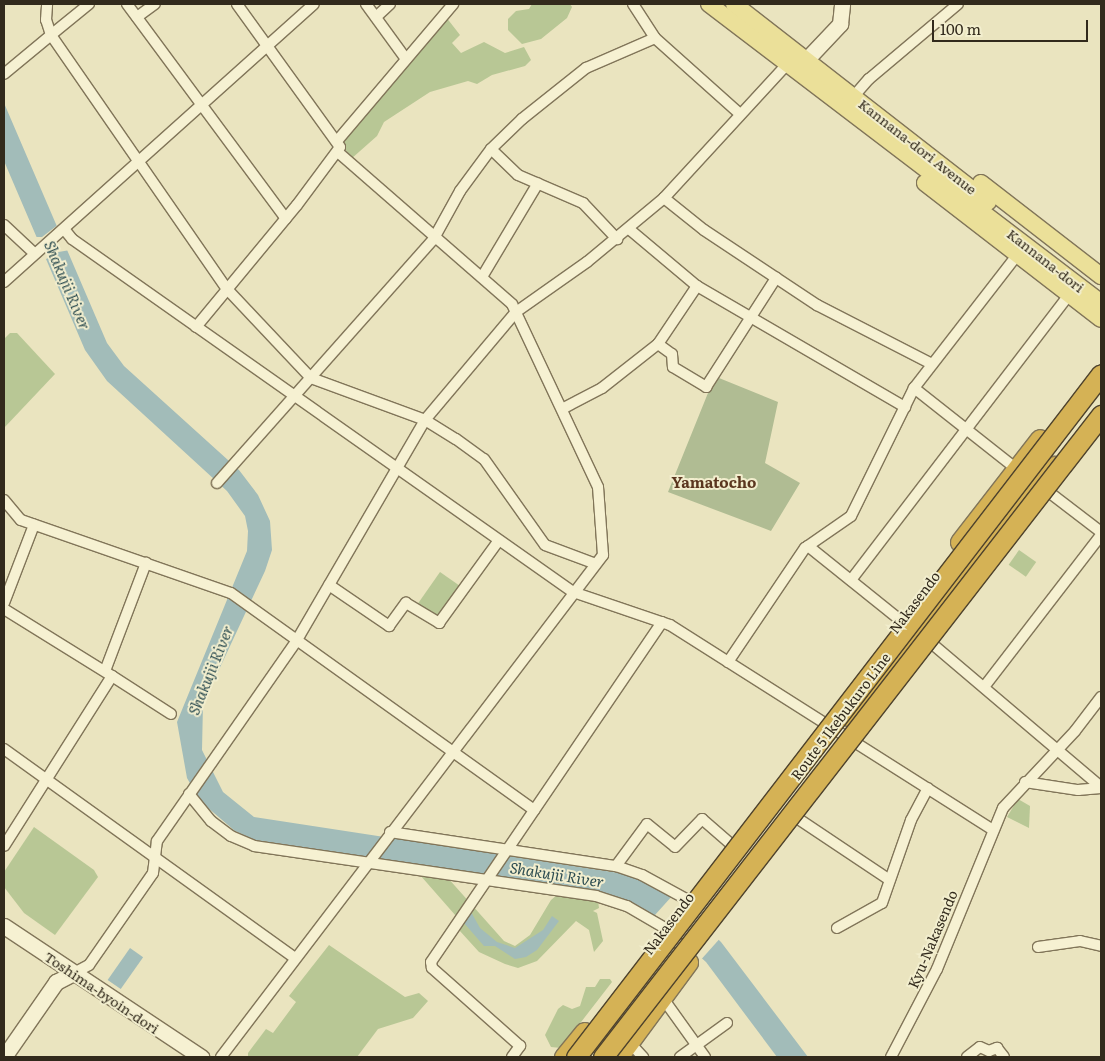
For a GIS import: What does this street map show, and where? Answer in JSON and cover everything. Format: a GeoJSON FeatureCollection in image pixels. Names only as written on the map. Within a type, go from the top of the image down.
{"type":"FeatureCollection","features":[{"type":"Feature","properties":{"kind":"highway","name":"Nakasendo"},"geometry":{"type":"LineString","coordinates":[[564,1057],[1016,469],[1101,362]]}},
{"type":"Feature","properties":{"kind":"highway","name":"Route 5 Ikebukuro Line"},"geometry":{"type":"LineString","coordinates":[[576,1057],[1101,374]]}},
{"type":"Feature","properties":{"kind":"highway","name":"Route 5 Ikebukuro Line"},"geometry":{"type":"LineString","coordinates":[[603,1057],[1101,415]]}},
{"type":"Feature","properties":{"kind":"highway"},"geometry":{"type":"LineString","coordinates":[[589,1057],[691,918],[792,799],[1004,519],[1036,489],[1101,421]]}},
{"type":"Feature","properties":{"kind":"highway"},"geometry":{"type":"LineString","coordinates":[[618,1057],[662,997],[694,959],[713,928],[930,642],[1036,489]]}},
{"type":"Feature","properties":{"kind":"highway"},"geometry":{"type":"LineString","coordinates":[[589,1057],[816,758],[823,722]]}},
{"type":"Feature","properties":{"kind":"main road","name":"Kannana-dori Avenue"},"geometry":{"type":"LineString","coordinates":[[708,4],[788,63],[898,149],[995,214],[1101,289]]}},
{"type":"Feature","properties":{"kind":"main road","name":"Kannana-dori Avenue"},"geometry":{"type":"LineString","coordinates":[[734,4],[854,96],[995,214]]}},
{"type":"Feature","properties":{"kind":"main road"},"geometry":{"type":"LineString","coordinates":[[891,126],[940,152],[1101,276]]}},
{"type":"Feature","properties":{"kind":"main road"},"geometry":{"type":"LineString","coordinates":[[898,149],[923,182],[1101,319]]}},
{"type":"Feature","properties":{"kind":"main road","name":"Kannana-dori"},"geometry":{"type":"LineString","coordinates":[[995,214],[1101,303]]}},
{"type":"Feature","properties":{"kind":"street"},"geometry":{"type":"LineString","coordinates":[[47,4],[46,20],[51,35],[227,289],[311,378],[425,420],[484,459],[545,545],[596,564]]}},
{"type":"Feature","properties":{"kind":"street"},"geometry":{"type":"LineString","coordinates":[[4,74],[89,4]]}},
{"type":"Feature","properties":{"kind":"street"},"geometry":{"type":"LineString","coordinates":[[128,4],[286,219]]}},
{"type":"Feature","properties":{"kind":"street"},"geometry":{"type":"LineString","coordinates":[[137,17],[155,4]]}},
{"type":"Feature","properties":{"kind":"street"},"geometry":{"type":"LineString","coordinates":[[221,1057],[451,752],[603,555],[598,487],[512,304],[339,153],[337,142],[237,4]]}},
{"type":"Feature","properties":{"kind":"street"},"geometry":{"type":"LineString","coordinates":[[4,282],[314,4]]}},
{"type":"Feature","properties":{"kind":"street"},"geometry":{"type":"LineString","coordinates":[[366,4],[406,59]]}},
{"type":"Feature","properties":{"kind":"street"},"geometry":{"type":"LineString","coordinates":[[376,17],[390,4]]}},
{"type":"Feature","properties":{"kind":"street"},"geometry":{"type":"LineString","coordinates":[[337,142],[453,4]]}},
{"type":"Feature","properties":{"kind":"street"},"geometry":{"type":"LineString","coordinates":[[633,4],[655,38],[740,114]]}},
{"type":"Feature","properties":{"kind":"street"},"geometry":{"type":"LineString","coordinates":[[6,1056],[56,982],[89,965],[154,873],[158,841],[190,792],[297,640],[425,420],[516,312],[629,229],[664,198],[788,63],[806,60],[840,24],[842,4]]}},
{"type":"Feature","properties":{"kind":"street"},"geometry":{"type":"LineString","coordinates":[[854,96],[869,79],[958,4]]}},
{"type":"Feature","properties":{"kind":"street"},"geometry":{"type":"LineString","coordinates":[[217,483],[237,463],[435,236],[460,191],[491,149],[518,122],[586,68],[655,38]]}},
{"type":"Feature","properties":{"kind":"street"},"geometry":{"type":"LineString","coordinates":[[491,149],[518,174],[583,203],[616,238]]}},
{"type":"Feature","properties":{"kind":"street"},"geometry":{"type":"LineString","coordinates":[[196,327],[339,153]]}},
{"type":"Feature","properties":{"kind":"street"},"geometry":{"type":"LineString","coordinates":[[482,277],[538,183]]}},
{"type":"Feature","properties":{"kind":"street"},"geometry":{"type":"LineString","coordinates":[[664,198],[704,230],[817,306],[930,363]]}},
{"type":"Feature","properties":{"kind":"street"},"geometry":{"type":"LineString","coordinates":[[4,225],[37,253]]}},
{"type":"Feature","properties":{"kind":"street"},"geometry":{"type":"LineString","coordinates":[[629,229],[697,286],[904,407]]}},
{"type":"Feature","properties":{"kind":"street"},"geometry":{"type":"LineString","coordinates":[[62,230],[196,327],[573,592],[662,622],[992,829]]}},
{"type":"Feature","properties":{"kind":"street"},"geometry":{"type":"LineString","coordinates":[[728,662],[808,546],[851,516],[914,388],[930,363],[1018,254]]}},
{"type":"Feature","properties":{"kind":"street"},"geometry":{"type":"LineString","coordinates":[[658,344],[672,354],[673,367],[706,387],[752,319],[776,278]]}},
{"type":"Feature","properties":{"kind":"street"},"geometry":{"type":"LineString","coordinates":[[562,408],[602,388],[658,344],[697,286]]}},
{"type":"Feature","properties":{"kind":"street"},"geometry":{"type":"LineString","coordinates":[[851,580],[1070,294]]}},
{"type":"Feature","properties":{"kind":"street"},"geometry":{"type":"LineString","coordinates":[[914,388],[1016,469],[1036,489],[1101,534],[984,687]]}},
{"type":"Feature","properties":{"kind":"street"},"geometry":{"type":"LineString","coordinates":[[4,500],[21,520],[231,593],[534,810]]}},
{"type":"Feature","properties":{"kind":"street"},"geometry":{"type":"LineString","coordinates":[[4,603],[34,525]]}},
{"type":"Feature","properties":{"kind":"street"},"geometry":{"type":"LineString","coordinates":[[330,585],[389,626],[406,603],[439,623],[499,540]]}},
{"type":"Feature","properties":{"kind":"street"},"geometry":{"type":"LineString","coordinates":[[808,546],[900,620]]}},
{"type":"Feature","properties":{"kind":"street"},"geometry":{"type":"LineString","coordinates":[[4,846],[109,673],[146,563]]}},
{"type":"Feature","properties":{"kind":"street"},"geometry":{"type":"LineString","coordinates":[[4,608],[171,714]]}},
{"type":"Feature","properties":{"kind":"street"},"geometry":{"type":"LineString","coordinates":[[512,1057],[520,1046],[432,968],[430,962],[662,622]]}},
{"type":"Feature","properties":{"kind":"street"},"geometry":{"type":"LineString","coordinates":[[930,642],[1101,787]]}},
{"type":"Feature","properties":{"kind":"street","name":"Kyu-Nakasendo"},"geometry":{"type":"LineString","coordinates":[[891,1057],[937,969],[992,829],[1003,808],[1101,698]]}},
{"type":"Feature","properties":{"kind":"street"},"geometry":{"type":"LineString","coordinates":[[4,749],[157,856],[295,958]]}},
{"type":"Feature","properties":{"kind":"street"},"geometry":{"type":"LineString","coordinates":[[1025,782],[1078,790],[1101,787]]}},
{"type":"Feature","properties":{"kind":"street"},"geometry":{"type":"LineString","coordinates":[[837,928],[882,903],[888,879],[911,820],[928,788]]}},
{"type":"Feature","properties":{"kind":"street"},"geometry":{"type":"LineString","coordinates":[[190,792],[211,821],[231,836],[254,846],[488,879],[612,900],[665,928],[694,959]]}},
{"type":"Feature","properties":{"kind":"street"},"geometry":{"type":"LineString","coordinates":[[797,818],[888,879]]}},
{"type":"Feature","properties":{"kind":"street"},"geometry":{"type":"LineString","coordinates":[[616,866],[647,824],[675,847],[702,819],[730,843]]}},
{"type":"Feature","properties":{"kind":"street"},"geometry":{"type":"LineString","coordinates":[[389,834],[616,866],[642,875],[685,901]]}},
{"type":"Feature","properties":{"kind":"street","name":"Toshima-byoin-dori"},"geometry":{"type":"LineString","coordinates":[[4,926],[201,1057]]}},
{"type":"Feature","properties":{"kind":"street"},"geometry":{"type":"LineString","coordinates":[[1038,947],[1080,941],[1101,946]]}},
{"type":"Feature","properties":{"kind":"street"},"geometry":{"type":"LineString","coordinates":[[662,997],[705,1057]]}},
{"type":"Feature","properties":{"kind":"street"},"geometry":{"type":"LineString","coordinates":[[680,1057],[727,1023]]}},
{"type":"Feature","properties":{"kind":"street"},"geometry":{"type":"LineString","coordinates":[[629,1042],[644,1057]]}},
{"type":"Feature","properties":{"kind":"street"},"geometry":{"type":"LineString","coordinates":[[967,1057],[980,1047],[988,1051],[997,1048],[1004,1057]]}},
{"type":"Feature","properties":{"kind":"green space"},"geometry":{"type":"Polygon","coordinates":[[[532,4],[570,4],[572,7],[567,18],[541,39],[522,44],[508,30],[508,19],[516,11],[529,9],[532,4]]]}},
{"type":"Feature","properties":{"kind":"green space"},"geometry":{"type":"Polygon","coordinates":[[[446,17],[460,35],[452,43],[461,53],[484,42],[505,53],[524,47],[531,60],[525,66],[492,75],[477,84],[468,81],[430,92],[384,122],[377,136],[351,159],[341,142],[446,17]]]}},
{"type":"Feature","properties":{"kind":"green space"},"geometry":{"type":"Polygon","coordinates":[[[10,333],[17,333],[55,374],[4,428],[4,339],[10,333]]]}},
{"type":"Feature","properties":{"kind":"green space"},"geometry":{"type":"Polygon","coordinates":[[[719,378],[778,402],[765,463],[800,483],[771,531],[668,492],[710,388],[719,378]]]}},
{"type":"Feature","properties":{"kind":"green space"},"geometry":{"type":"Polygon","coordinates":[[[1019,550],[1036,562],[1026,577],[1009,565],[1019,550]]]}},
{"type":"Feature","properties":{"kind":"green space"},"geometry":{"type":"Polygon","coordinates":[[[440,572],[460,586],[437,618],[418,604],[440,572]]]}},
{"type":"Feature","properties":{"kind":"green space"},"geometry":{"type":"Polygon","coordinates":[[[1018,799],[1030,806],[1029,828],[1007,817],[1018,799]]]}},
{"type":"Feature","properties":{"kind":"green space"},"geometry":{"type":"Polygon","coordinates":[[[34,827],[94,870],[98,877],[55,935],[24,913],[4,887],[4,872],[34,827]]]}},
{"type":"Feature","properties":{"kind":"green space"},"geometry":{"type":"Polygon","coordinates":[[[420,875],[447,877],[504,941],[515,946],[530,935],[551,900],[557,895],[598,901],[599,908],[593,911],[597,913],[603,941],[594,952],[589,930],[576,921],[537,961],[518,968],[505,964],[479,952],[459,930],[463,924],[420,875]]]}},
{"type":"Feature","properties":{"kind":"green space"},"geometry":{"type":"Polygon","coordinates":[[[329,945],[405,997],[419,993],[428,1001],[413,1018],[378,1029],[357,1057],[248,1057],[248,1053],[266,1029],[273,1033],[296,1002],[289,996],[329,945]]]}},
{"type":"Feature","properties":{"kind":"green space"},"geometry":{"type":"Polygon","coordinates":[[[600,979],[610,979],[612,982],[561,1048],[551,1047],[545,1035],[558,1009],[563,1005],[572,1009],[580,1006],[586,987],[595,987],[600,979]]]}},
{"type":"Feature","properties":{"kind":"water","name":"Shakujii River"},"geometry":{"type":"Polygon","coordinates":[[[4,103],[107,343],[124,366],[239,470],[258,495],[270,521],[272,550],[265,571],[203,704],[202,750],[223,792],[254,817],[632,875],[669,893],[721,942],[808,1057],[777,1057],[706,962],[653,915],[622,898],[570,887],[255,840],[235,831],[200,801],[187,778],[177,722],[247,551],[248,531],[245,516],[227,491],[107,381],[85,350],[4,161],[4,103]]]}},
{"type":"Feature","properties":{"kind":"water"},"geometry":{"type":"Polygon","coordinates":[[[471,912],[480,928],[497,942],[515,948],[543,930],[552,916],[559,921],[537,950],[526,957],[515,959],[495,946],[484,946],[464,923],[471,912]]]}},
{"type":"Feature","properties":{"kind":"water"},"geometry":{"type":"Polygon","coordinates":[[[130,948],[143,957],[121,989],[108,980],[130,948]]]}},
{"type":"Feature","properties":{"kind":"pier"},"geometry":{"type":"Polygon","coordinates":[[[59,224],[70,250],[53,253],[44,261],[34,237],[42,237],[59,224]]]}},
{"type":"Feature","properties":{"kind":"pier"},"geometry":{"type":"Polygon","coordinates":[[[673,895],[721,938],[701,959],[654,917],[673,895]]]}},
{"type":"Feature","properties":{"kind":"district","name":"Yamatocho"},"geometry":{"type":"Point","coordinates":[714,482]}}]}
